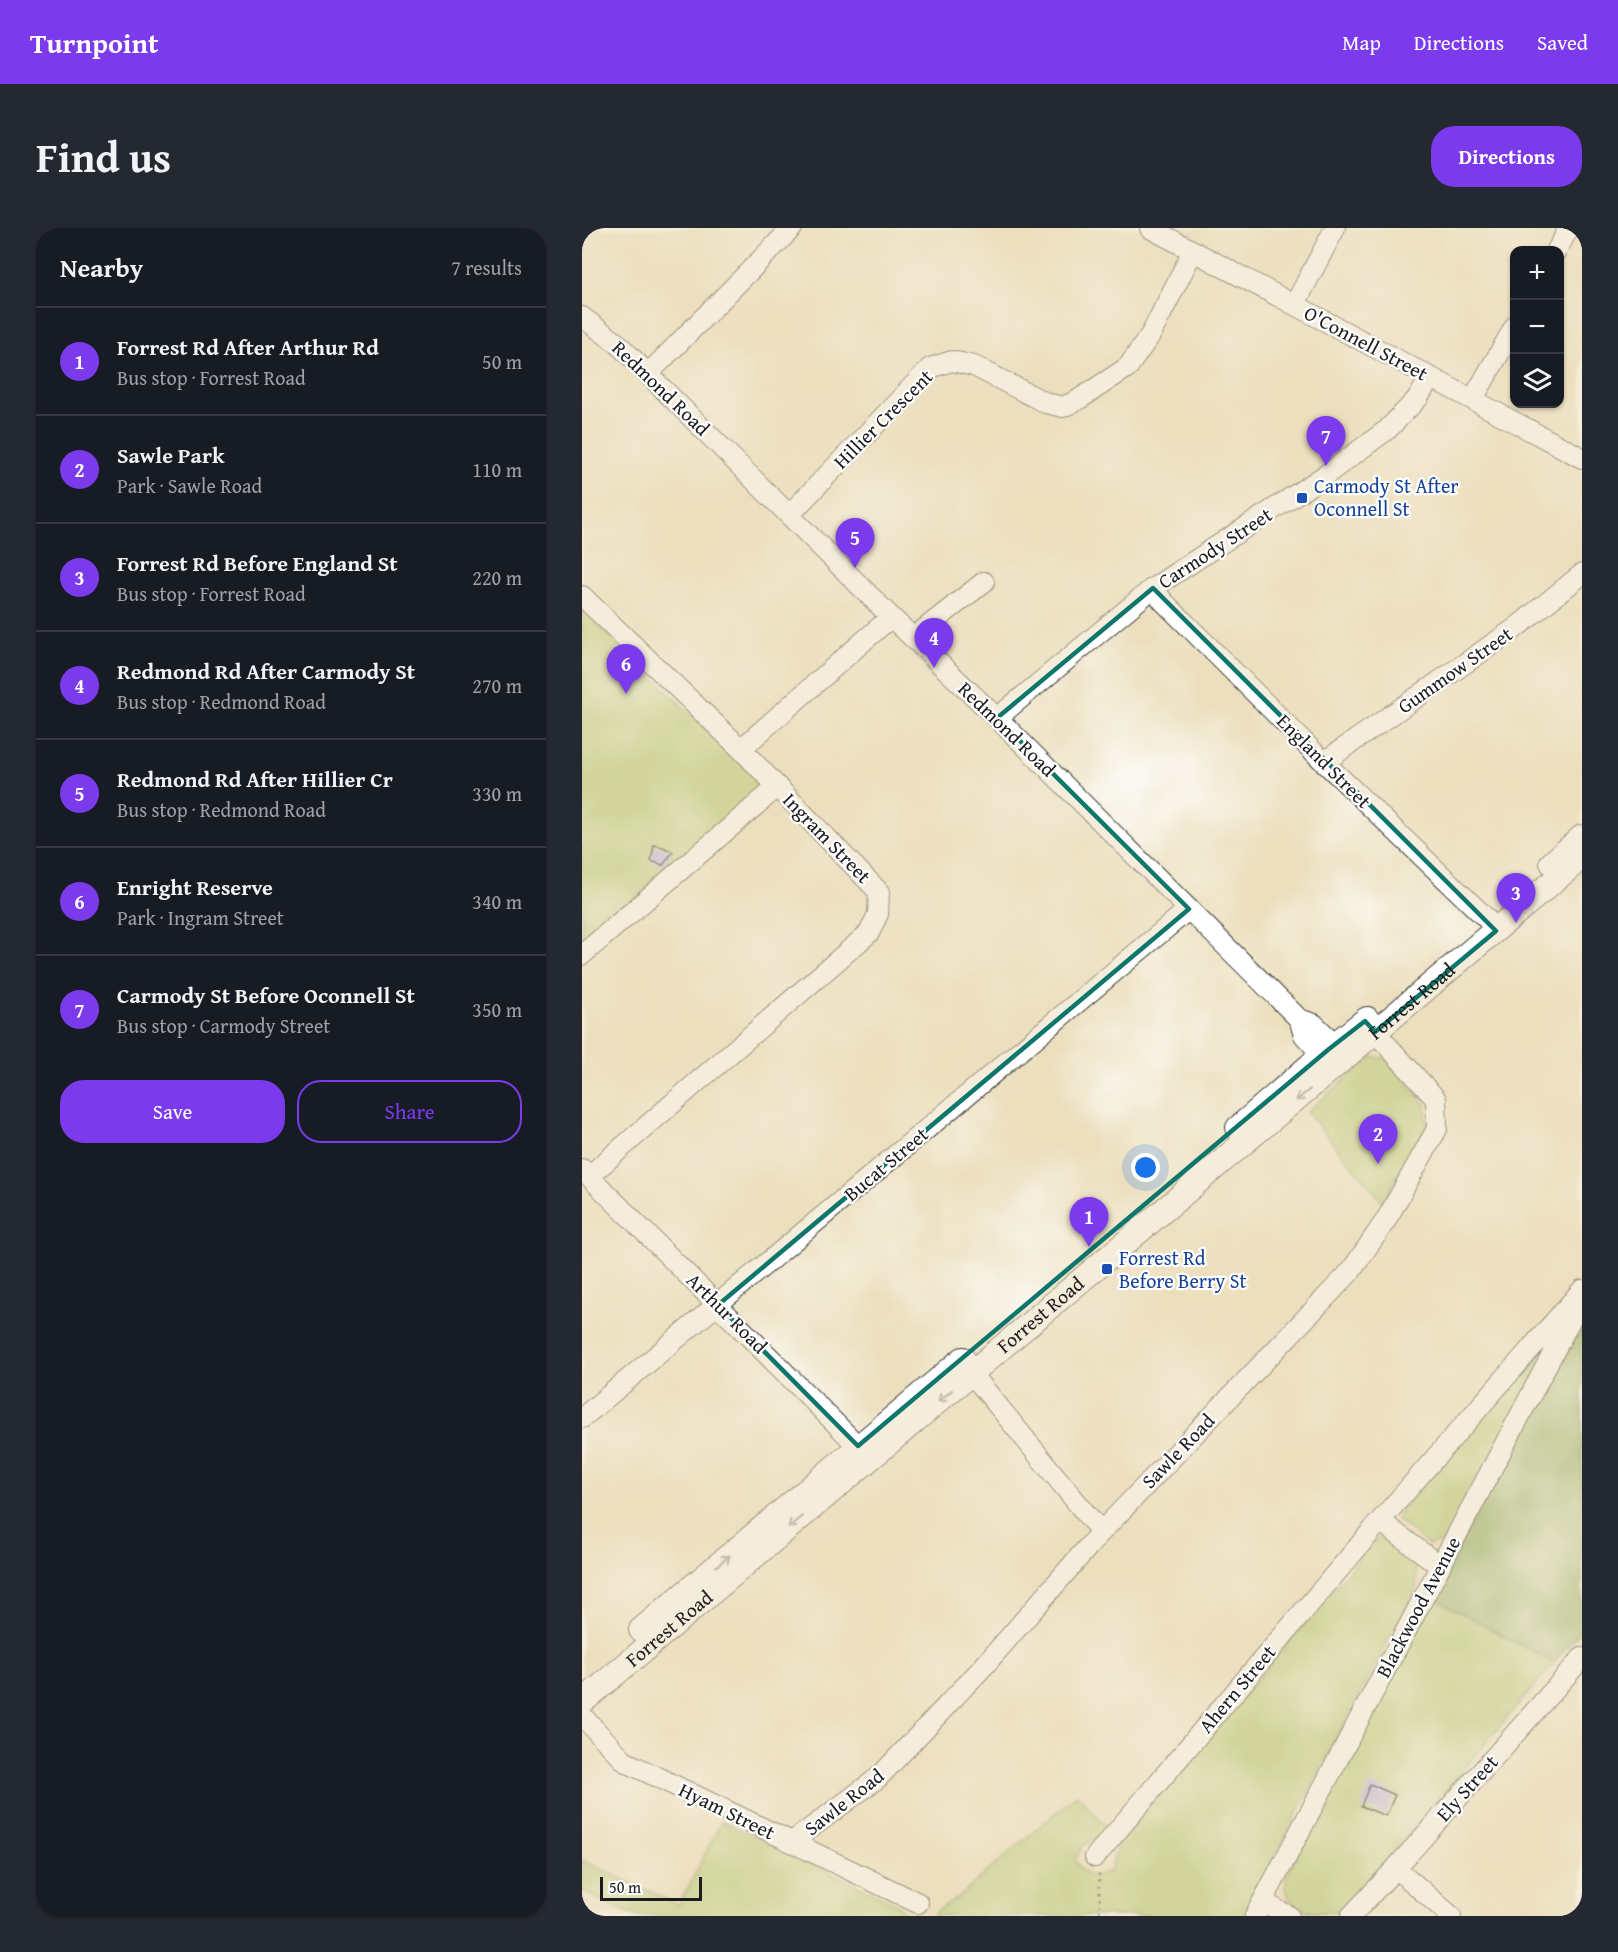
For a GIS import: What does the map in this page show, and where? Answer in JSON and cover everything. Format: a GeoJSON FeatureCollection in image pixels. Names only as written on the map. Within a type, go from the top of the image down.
{"type":"FeatureCollection","features":[{"type":"Feature","properties":{"kind":"main road","name":"Forrest Road"},"geometry":{"type":"LineString","coordinates":[[1491,925],[1582,837]]}},
{"type":"Feature","properties":{"kind":"main road","name":"Forrest Road"},"geometry":{"type":"LineString","coordinates":[[582,1680],[967,1367],[1491,925],[1582,857]]}},
{"type":"Feature","properties":{"kind":"main road","name":"Forrest Road"},"geometry":{"type":"LineString","coordinates":[[582,1702],[864,1452]]}},
{"type":"Feature","properties":{"kind":"street","name":"O'Connell Street"},"geometry":{"type":"LineString","coordinates":[[1150,228],[1582,458]]}},
{"type":"Feature","properties":{"kind":"street"},"geometry":{"type":"LineString","coordinates":[[1295,304],[1335,228]]}},
{"type":"Feature","properties":{"kind":"street"},"geometry":{"type":"LineString","coordinates":[[1559,246],[1569,228]]}},
{"type":"Feature","properties":{"kind":"street"},"geometry":{"type":"LineString","coordinates":[[648,374],[786,230]]}},
{"type":"Feature","properties":{"kind":"street","name":"Hillier Crescent"},"geometry":{"type":"LineString","coordinates":[[790,514],[930,368],[952,361],[974,366],[1046,403],[1063,407],[1078,400],[1128,367],[1140,352],[1193,251]]}},
{"type":"Feature","properties":{"kind":"street","name":"Redmond Road"},"geometry":{"type":"LineString","coordinates":[[582,317],[617,344],[891,617],[997,718],[1299,1019],[1304,1035],[1335,1056]]}},
{"type":"Feature","properties":{"kind":"street"},"geometry":{"type":"LineString","coordinates":[[1473,399],[1510,335]]}},
{"type":"Feature","properties":{"kind":"street","name":"Carmody Street"},"geometry":{"type":"LineString","coordinates":[[997,718],[1154,588],[1327,474],[1388,429],[1418,398],[1430,378]]}},
{"type":"Feature","properties":{"kind":"street","name":"Gummow Street"},"geometry":{"type":"LineString","coordinates":[[1324,762],[1517,627],[1582,574]]}},
{"type":"Feature","properties":{"kind":"street"},"geometry":{"type":"LineString","coordinates":[[913,638],[984,582]]}},
{"type":"Feature","properties":{"kind":"street","name":"England Street"},"geometry":{"type":"LineString","coordinates":[[1154,588],[1163,601],[1491,925]]}},
{"type":"Feature","properties":{"kind":"street","name":"Ingram Street"},"geometry":{"type":"LineString","coordinates":[[582,596],[741,749],[879,892],[878,914],[869,933],[586,1173]]}},
{"type":"Feature","properties":{"kind":"street"},"geometry":{"type":"LineString","coordinates":[[741,749],[891,617]]}},
{"type":"Feature","properties":{"kind":"street"},"geometry":{"type":"LineString","coordinates":[[582,955],[777,787]]}},
{"type":"Feature","properties":{"kind":"street","name":"Bucat Street"},"geometry":{"type":"LineString","coordinates":[[582,1418],[1189,909]]}},
{"type":"Feature","properties":{"kind":"street","name":"Sawle Road"},"geometry":{"type":"LineString","coordinates":[[792,1842],[879,1777],[984,1666],[1101,1532],[1351,1270],[1386,1220],[1437,1129],[1436,1100],[1370,1026]]}},
{"type":"Feature","properties":{"kind":"street","name":"Arthur Road"},"geometry":{"type":"LineString","coordinates":[[586,1173],[864,1452]]}},
{"type":"Feature","properties":{"kind":"street","name":"Ahern Street"},"geometry":{"type":"LineString","coordinates":[[1095,1857],[1380,1521],[1582,1290]]}},
{"type":"Feature","properties":{"kind":"street","name":"Blackwood Avenue"},"geometry":{"type":"LineString","coordinates":[[1258,1912],[1582,1299]]}},
{"type":"Feature","properties":{"kind":"street"},"geometry":{"type":"LineString","coordinates":[[967,1367],[1101,1532]]}},
{"type":"Feature","properties":{"kind":"street"},"geometry":{"type":"LineString","coordinates":[[1380,1521],[1440,1566]]}},
{"type":"Feature","properties":{"kind":"street","name":"Ely Street"},"geometry":{"type":"LineString","coordinates":[[1352,1916],[1582,1658]]}},
{"type":"Feature","properties":{"kind":"street","name":"Hyam Street"},"geometry":{"type":"LineString","coordinates":[[582,1716],[626,1762],[918,1903]]}},
{"type":"Feature","properties":{"kind":"street"},"geometry":{"type":"LineString","coordinates":[[1396,1868],[1451,1916]]}},
{"type":"Feature","properties":{"kind":"street"},"geometry":{"type":"LineString","coordinates":[[1258,1912],[1289,1916]]}},
{"type":"Feature","properties":{"kind":"path"},"geometry":{"type":"LineString","coordinates":[[1095,1857],[1100,1876],[1100,1916]]}},
{"type":"Feature","properties":{"kind":"highlighted area"},"geometry":{"type":"Polygon","coordinates":[[[1153,588],[1496,931],[1375,1032],[1365,1021],[1329,1049],[858,1446],[718,1305],[1189,909],[997,718],[1153,588]]]}},
{"type":"Feature","properties":{"kind":"green space"},"geometry":{"type":"Polygon","coordinates":[[[582,609],[757,778],[759,790],[582,945],[582,609]]]}},
{"type":"Feature","properties":{"kind":"green space"},"geometry":{"type":"Polygon","coordinates":[[[1372,1057],[1385,1058],[1426,1104],[1427,1126],[1383,1202],[1307,1112],[1372,1057]]]}},
{"type":"Feature","properties":{"kind":"green space"},"geometry":{"type":"Polygon","coordinates":[[[1582,1317],[1582,1630],[1554,1663],[1432,1597],[1582,1317]]]}},
{"type":"Feature","properties":{"kind":"green space"},"geometry":{"type":"Polygon","coordinates":[[[1536,1356],[1542,1361],[1453,1532],[1441,1543],[1428,1545],[1397,1519],[1400,1511],[1536,1356]]]}},
{"type":"Feature","properties":{"kind":"green space"},"geometry":{"type":"Polygon","coordinates":[[[1385,1537],[1400,1545],[1411,1556],[1416,1571],[1416,1588],[1243,1916],[933,1916],[937,1910],[955,1900],[1077,1794],[1108,1828],[1097,1838],[1083,1845],[1075,1860],[1082,1870],[1090,1875],[1110,1871],[1118,1844],[1376,1539],[1385,1537]]]}},
{"type":"Feature","properties":{"kind":"green space"},"geometry":{"type":"Polygon","coordinates":[[[1432,1597],[1554,1663],[1344,1909],[1323,1912],[1303,1910],[1290,1899],[1286,1889],[1286,1877],[1432,1597]]]}},
{"type":"Feature","properties":{"kind":"green space"},"geometry":{"type":"Polygon","coordinates":[[[722,1821],[897,1904],[908,1916],[635,1916],[582,1891],[582,1860],[679,1905],[722,1821]]]}},
{"type":"Feature","properties":{"kind":"building"},"geometry":{"type":"Polygon","coordinates":[[[654,845],[673,852],[663,865],[651,861],[654,845]]]}},
{"type":"Feature","properties":{"kind":"building"},"geometry":{"type":"Polygon","coordinates":[[[1370,1784],[1395,1795],[1386,1816],[1361,1806],[1370,1784]]]}},
{"type":"Feature","properties":{"kind":"place","name":"Carmody St Before Oconnell St"},"geometry":{"type":"Point","coordinates":[1326,466]}},
{"type":"Feature","properties":{"kind":"place","name":"Carmody St After Oconnell St"},"geometry":{"type":"Point","coordinates":[1302,498]}},
{"type":"Feature","properties":{"kind":"place","name":"Redmond Rd After Hillier Cr"},"geometry":{"type":"Point","coordinates":[855,568]}},
{"type":"Feature","properties":{"kind":"place","name":"Redmond Rd After Carmody St"},"geometry":{"type":"Point","coordinates":[934,668]}},
{"type":"Feature","properties":{"kind":"place","name":"Enright Reserve"},"geometry":{"type":"Point","coordinates":[626,694]}},
{"type":"Feature","properties":{"kind":"place","name":"Forrest Rd Before England St"},"geometry":{"type":"Point","coordinates":[1516,923]}},
{"type":"Feature","properties":{"kind":"place","name":"Sawle Park"},"geometry":{"type":"Point","coordinates":[1378,1164]}},
{"type":"Feature","properties":{"kind":"place","name":"Forrest Rd After Arthur Rd"},"geometry":{"type":"Point","coordinates":[1089,1247]}},
{"type":"Feature","properties":{"kind":"place","name":"Forrest Rd Before Berry St"},"geometry":{"type":"Point","coordinates":[1107,1269]}}]}
